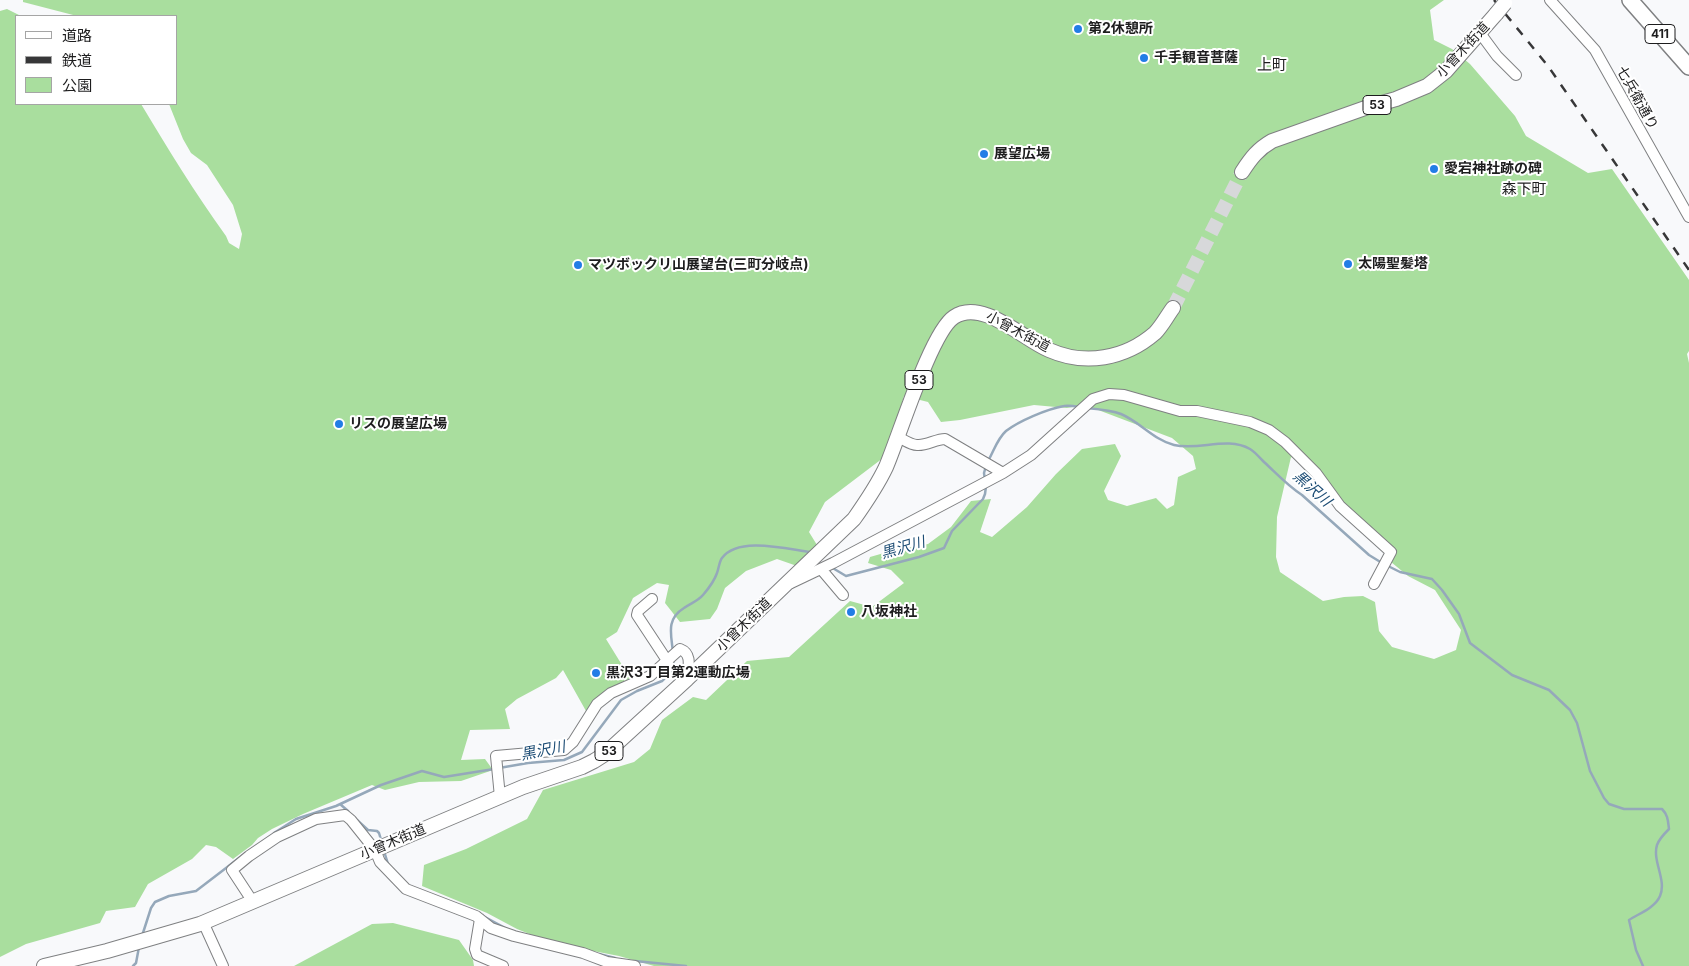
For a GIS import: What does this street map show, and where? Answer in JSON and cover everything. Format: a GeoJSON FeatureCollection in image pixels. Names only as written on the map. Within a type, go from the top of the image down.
{"type":"FeatureCollection","features":[{"type":"Feature","properties":{"kind":"highway","name":"411"},"geometry":{"type":"LineString","coordinates":[[1630,0],[1689,67]]}},
{"type":"Feature","properties":{"kind":"main road","name":"小曾木街道"},"geometry":{"type":"LineString","coordinates":[[1242,172],[1252,157],[1262,147],[1272,141],[1396,99],[1427,86],[1446,71],[1480,34],[1503,5]]}},
{"type":"Feature","properties":{"kind":"main road","name":"小曾木街道"},"geometry":{"type":"LineString","coordinates":[[44,966],[73,962],[202,922],[549,777],[582,767],[605,754],[785,586],[823,562],[869,499],[885,469],[918,383],[936,343],[944,327],[958,314],[964,312],[986,314],[1049,350],[1084,359],[1116,355],[1137,346],[1156,332],[1173,308]]}},
{"type":"Feature","properties":{"kind":"street","name":"七兵衛通り"},"geometry":{"type":"LineString","coordinates":[[1550,0],[1595,50],[1689,217]]}},
{"type":"Feature","properties":{"kind":"street"},"geometry":{"type":"LineString","coordinates":[[1480,34],[1497,56],[1516,75]]}},
{"type":"Feature","properties":{"kind":"street"},"geometry":{"type":"LineString","coordinates":[[843,595],[823,562],[1003,473],[1032,455],[1093,399],[1108,394],[1124,395],[1180,411],[1197,411],[1250,422],[1269,430],[1285,442],[1316,472],[1340,506],[1391,552],[1374,584]]}},
{"type":"Feature","properties":{"kind":"street"},"geometry":{"type":"LineString","coordinates":[[898,438],[915,445],[922,445],[936,439],[945,439],[1003,473]]}},
{"type":"Feature","properties":{"kind":"street"},"geometry":{"type":"LineString","coordinates":[[652,599],[638,610],[637,615],[668,661]]}},
{"type":"Feature","properties":{"kind":"street"},"geometry":{"type":"LineString","coordinates":[[500,797],[496,756],[564,750],[573,742],[592,710],[604,698],[622,687],[650,676],[680,649],[689,657],[687,679]]}},
{"type":"Feature","properties":{"kind":"street"},"geometry":{"type":"LineString","coordinates":[[253,902],[232,870],[277,837],[316,819],[344,815],[380,848],[380,862],[406,890],[476,916],[490,928],[514,936],[582,953],[607,962],[636,966]]}},
{"type":"Feature","properties":{"kind":"street"},"geometry":{"type":"LineString","coordinates":[[480,919],[475,949],[477,955],[503,966]]}},
{"type":"Feature","properties":{"kind":"street"},"geometry":{"type":"LineString","coordinates":[[202,922],[223,966]]}},
{"type":"Feature","properties":{"kind":"green space"},"geometry":{"type":"Polygon","coordinates":[[[23,0],[1444,0],[1430,10],[1434,40],[1452,49],[1470,64],[1515,116],[1526,136],[1588,173],[1612,169],[1689,280],[1689,351],[1687,354],[1689,363],[1689,966],[654,966],[619,956],[552,943],[422,886],[424,865],[466,849],[527,819],[543,790],[634,762],[650,749],[662,720],[693,697],[706,700],[747,661],[789,657],[850,601],[872,607],[904,583],[891,570],[868,563],[870,557],[928,544],[951,527],[971,501],[991,499],[980,532],[992,537],[1027,507],[1056,474],[1082,449],[1115,444],[1121,456],[1104,491],[1108,500],[1127,506],[1156,498],[1167,509],[1174,505],[1178,477],[1196,469],[1193,456],[1172,438],[1085,405],[1067,408],[1034,405],[941,422],[928,402],[904,396],[887,455],[825,502],[809,532],[817,545],[797,566],[777,559],[746,571],[725,588],[717,609],[710,619],[680,622],[665,603],[669,585],[657,583],[633,598],[617,632],[606,639],[630,678],[608,690],[586,711],[563,670],[556,678],[517,699],[505,709],[510,729],[470,730],[461,760],[485,759],[493,770],[461,781],[419,782],[385,790],[372,785],[272,829],[233,859],[216,847],[206,845],[192,859],[148,884],[135,907],[106,911],[100,923],[26,944],[0,957],[0,11],[7,9],[19,15],[15,15],[15,105],[142,105],[229,243],[239,249],[242,234],[233,205],[207,165],[191,153],[183,139],[169,105],[178,105],[178,15],[73,15],[23,2],[23,0]],[[1291,457],[1277,517],[1276,557],[1280,572],[1323,601],[1363,596],[1375,602],[1379,631],[1392,647],[1434,659],[1456,650],[1461,630],[1435,590],[1408,576],[1391,562],[1383,538],[1335,505],[1318,470],[1291,457]]]}},
{"type":"Feature","properties":{"kind":"green space"},"geometry":{"type":"Polygon","coordinates":[[[393,923],[459,940],[473,960],[474,966],[294,966],[372,924],[393,923]]]}},
{"type":"Feature","properties":{"kind":"waterway","name":"黒沢川"},"geometry":{"type":"LineString","coordinates":[[988,461],[1000,438],[1012,427],[1026,419],[1050,410],[1066,406],[1079,407]]}},
{"type":"Feature","properties":{"kind":"waterway","name":"黒沢川"},"geometry":{"type":"LineString","coordinates":[[1087,408],[1121,414],[1160,439],[1174,445],[1232,444],[1250,449],[1287,484],[1302,495],[1369,555],[1382,563]]}},
{"type":"Feature","properties":{"kind":"waterway","name":"黒沢川"},"geometry":{"type":"LineString","coordinates":[[985,480],[986,466]]}},
{"type":"Feature","properties":{"kind":"waterway","name":"黒沢川"},"geometry":{"type":"LineString","coordinates":[[831,567],[846,576],[919,557],[944,548],[952,531],[983,499],[986,486]]}},
{"type":"Feature","properties":{"kind":"waterway","name":"黒沢川"},"geometry":{"type":"LineString","coordinates":[[673,652],[671,627],[674,617],[678,612],[699,599],[711,585],[722,558],[729,551],[739,547],[763,546],[810,552],[812,554]]}},
{"type":"Feature","properties":{"kind":"waterway","name":"黒沢川"},"geometry":{"type":"LineString","coordinates":[[1386,565],[1400,572],[1432,579],[1459,614],[1470,643],[1512,675],[1549,690],[1570,710],[1577,723],[1590,771],[1609,804],[1624,809],[1662,809],[1667,818],[1669,829],[1659,841],[1656,851],[1662,890],[1654,904],[1629,920],[1636,950],[1643,966]]}},
{"type":"Feature","properties":{"kind":"waterway","name":"黒沢川"},"geometry":{"type":"LineString","coordinates":[[499,768],[564,760],[582,752],[621,700],[662,681],[674,669],[673,660]]}},
{"type":"Feature","properties":{"kind":"waterway","name":"黒沢川"},"geometry":{"type":"LineString","coordinates":[[274,833],[296,819],[336,806],[381,785],[422,771],[444,777],[494,769]]}},
{"type":"Feature","properties":{"kind":"waterway"},"geometry":{"type":"LineString","coordinates":[[340,804],[348,811]]}},
{"type":"Feature","properties":{"kind":"waterway"},"geometry":{"type":"LineString","coordinates":[[357,820],[368,830],[377,831],[382,843]]}},
{"type":"Feature","properties":{"kind":"waterway"},"geometry":{"type":"LineString","coordinates":[[384,851],[388,864]]}},
{"type":"Feature","properties":{"kind":"waterway","name":"黒沢川"},"geometry":{"type":"LineString","coordinates":[[142,936],[151,908],[155,902],[169,896],[196,891],[243,855]]}},
{"type":"Feature","properties":{"kind":"waterway"},"geometry":{"type":"LineString","coordinates":[[483,916],[509,930]]}},
{"type":"Feature","properties":{"kind":"waterway","name":"黒沢川"},"geometry":{"type":"LineString","coordinates":[[133,966],[136,963],[139,947]]}},
{"type":"Feature","properties":{"kind":"waterway"},"geometry":{"type":"LineString","coordinates":[[599,954],[615,958]]}},
{"type":"Feature","properties":{"kind":"waterway"},"geometry":{"type":"LineString","coordinates":[[635,961],[686,966]]}},
{"type":"Feature","properties":{"kind":"tunnel"},"geometry":{"type":"LineString","coordinates":[[1173,308],[1242,172]]}},
{"type":"Feature","properties":{"kind":"railway"},"geometry":{"type":"LineString","coordinates":[[1494,0],[1548,66],[1689,270]]}},
{"type":"Feature","properties":{"kind":"place","name":"第2休憩所"},"geometry":{"type":"Point","coordinates":[1078,29]}},
{"type":"Feature","properties":{"kind":"place","name":"千手観音菩薩"},"geometry":{"type":"Point","coordinates":[1144,58]}},
{"type":"Feature","properties":{"kind":"place","name":"展望広場"},"geometry":{"type":"Point","coordinates":[984,154]}},
{"type":"Feature","properties":{"kind":"place","name":"愛宕神社跡の碑"},"geometry":{"type":"Point","coordinates":[1434,169]}},
{"type":"Feature","properties":{"kind":"place","name":"太陽聖髪塔"},"geometry":{"type":"Point","coordinates":[1348,264]}},
{"type":"Feature","properties":{"kind":"place","name":"マツボックリ山展望台(三町分岐点)"},"geometry":{"type":"Point","coordinates":[578,265]}},
{"type":"Feature","properties":{"kind":"place","name":"リスの展望広場"},"geometry":{"type":"Point","coordinates":[339,424]}},
{"type":"Feature","properties":{"kind":"place","name":"八坂神社"},"geometry":{"type":"Point","coordinates":[851,612]}},
{"type":"Feature","properties":{"kind":"place","name":"黒沢3丁目第2運動広場"},"geometry":{"type":"Point","coordinates":[596,673]}},
{"type":"Feature","properties":{"kind":"district","name":"上町"},"geometry":{"type":"Point","coordinates":[1272,65]}},
{"type":"Feature","properties":{"kind":"district","name":"森下町"},"geometry":{"type":"Point","coordinates":[1524,189]}}]}
